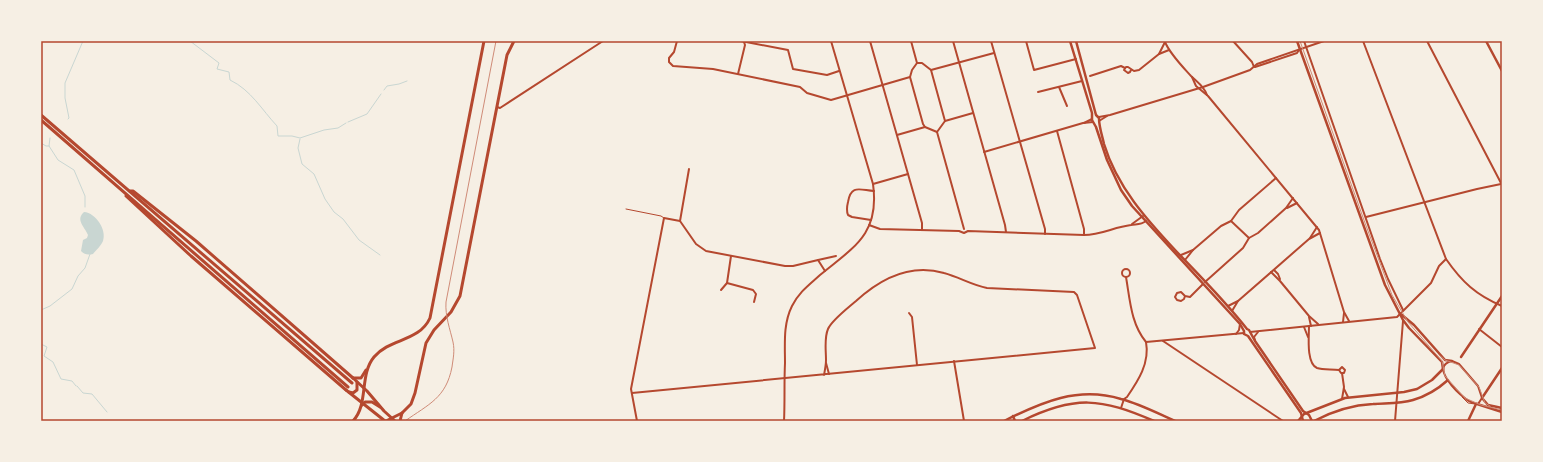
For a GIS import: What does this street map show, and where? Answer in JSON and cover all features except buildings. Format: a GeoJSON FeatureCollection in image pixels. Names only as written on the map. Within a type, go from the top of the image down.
{"type":"FeatureCollection","features":[{"type":"Feature","properties":{"kind":"main road"},"geometry":{"type":"LineString","coordinates":[[353,378],[361,377],[379,352],[414,336],[421,331],[428,322],[431,314],[484,41]]}},
{"type":"Feature","properties":{"kind":"main road"},"geometry":{"type":"LineString","coordinates":[[41,120],[385,421],[402,413],[408,408],[413,400],[426,343],[434,330],[451,312],[460,296],[507,55],[514,41]]}},
{"type":"Feature","properties":{"kind":"main road"},"geometry":{"type":"LineString","coordinates":[[41,115],[352,383]]}},
{"type":"Feature","properties":{"kind":"main road"},"geometry":{"type":"LineString","coordinates":[[128,190],[133,191],[196,241],[353,378],[378,402],[384,411]]}},
{"type":"Feature","properties":{"kind":"main road"},"geometry":{"type":"LineString","coordinates":[[353,421],[362,402],[368,367]]}},
{"type":"Feature","properties":{"kind":"main road"},"geometry":{"type":"LineString","coordinates":[[347,388],[354,392],[358,387],[357,382]]}},
{"type":"Feature","properties":{"kind":"main road"},"geometry":{"type":"LineString","coordinates":[[362,402],[372,402],[395,421]]}},
{"type":"Feature","properties":{"kind":"main road"},"geometry":{"type":"LineString","coordinates":[[400,421],[402,413]]}},
{"type":"Feature","properties":{"kind":"street"},"geometry":{"type":"LineString","coordinates":[[498,107],[500,108],[603,41]]}},
{"type":"Feature","properties":{"kind":"street"},"geometry":{"type":"LineString","coordinates":[[676,41],[674,52],[669,58],[669,62],[672,66],[713,69],[800,87],[807,93],[831,100],[846,94],[910,77]]}},
{"type":"Feature","properties":{"kind":"street"},"geometry":{"type":"LineString","coordinates":[[741,41],[788,50],[793,69],[827,75],[839,71]]}},
{"type":"Feature","properties":{"kind":"street"},"geometry":{"type":"LineString","coordinates":[[784,421],[785,332],[789,314],[795,300],[803,290],[854,248],[863,237],[871,220],[874,205],[874,191],[831,41]]}},
{"type":"Feature","properties":{"kind":"street"},"geometry":{"type":"LineString","coordinates":[[870,41],[922,223],[922,230]]}},
{"type":"Feature","properties":{"kind":"street"},"geometry":{"type":"LineString","coordinates":[[911,41],[917,63]]}},
{"type":"Feature","properties":{"kind":"street"},"geometry":{"type":"LineString","coordinates":[[952,41],[1005,225],[1006,233]]}},
{"type":"Feature","properties":{"kind":"street"},"geometry":{"type":"LineString","coordinates":[[991,41],[1045,229],[1045,234]]}},
{"type":"Feature","properties":{"kind":"street"},"geometry":{"type":"LineString","coordinates":[[1026,41],[1034,70],[1076,59]]}},
{"type":"Feature","properties":{"kind":"street"},"geometry":{"type":"LineString","coordinates":[[1070,41],[1094,119],[1114,176],[1124,195],[1140,216],[1147,221],[1185,260],[1204,283],[1232,311],[1247,336],[1296,407],[1303,421]]}},
{"type":"Feature","properties":{"kind":"street"},"geometry":{"type":"LineString","coordinates":[[1076,41],[1094,119],[1099,122],[1111,163],[1126,191],[1145,216],[1147,221],[1204,283],[1245,331],[1250,333],[1313,421],[1340,409],[1414,400],[1434,391],[1448,380]]}},
{"type":"Feature","properties":{"kind":"street"},"geometry":{"type":"LineString","coordinates":[[1233,41],[1250,62],[1254,64],[1254,67]]}},
{"type":"Feature","properties":{"kind":"street"},"geometry":{"type":"LineString","coordinates":[[1297,41],[1382,276],[1403,320],[1441,360],[1444,375],[1466,400],[1502,412]]}},
{"type":"Feature","properties":{"kind":"street"},"geometry":{"type":"LineString","coordinates":[[1304,41],[1388,279],[1403,310]]}},
{"type":"Feature","properties":{"kind":"street"},"geometry":{"type":"LineString","coordinates":[[984,152],[1198,88],[1254,67],[1257,64],[1324,41]]}},
{"type":"Feature","properties":{"kind":"street"},"geometry":{"type":"LineString","coordinates":[[1363,41],[1423,202],[1446,259],[1458,275],[1474,291],[1502,306]]}},
{"type":"Feature","properties":{"kind":"street"},"geometry":{"type":"LineString","coordinates":[[1366,218],[1423,202],[1501,185],[1427,41]]}},
{"type":"Feature","properties":{"kind":"street"},"geometry":{"type":"LineString","coordinates":[[1486,41],[1502,71]]}},
{"type":"Feature","properties":{"kind":"street"},"geometry":{"type":"LineString","coordinates":[[738,74],[745,44],[744,42]]}},
{"type":"Feature","properties":{"kind":"street"},"geometry":{"type":"LineString","coordinates":[[1165,42],[1169,50],[1192,77],[1203,86],[1208,96]]}},
{"type":"Feature","properties":{"kind":"street"},"geometry":{"type":"LineString","coordinates":[[1159,54],[1165,42]]}},
{"type":"Feature","properties":{"kind":"street"},"geometry":{"type":"LineString","coordinates":[[1090,76],[1121,66],[1125,68],[1128,67],[1134,71],[1139,70],[1159,54],[1169,50]]}},
{"type":"Feature","properties":{"kind":"street"},"geometry":{"type":"LineString","coordinates":[[931,70],[994,53]]}},
{"type":"Feature","properties":{"kind":"street"},"geometry":{"type":"LineString","coordinates":[[917,63],[922,63],[931,70],[945,121]]}},
{"type":"Feature","properties":{"kind":"street"},"geometry":{"type":"LineString","coordinates":[[917,63],[912,70],[910,77],[925,127]]}},
{"type":"Feature","properties":{"kind":"street"},"geometry":{"type":"LineString","coordinates":[[1125,68],[1125,72],[1128,74],[1131,70]]}},
{"type":"Feature","properties":{"kind":"street"},"geometry":{"type":"LineString","coordinates":[[1192,77],[1198,88],[1208,96],[1317,227],[1344,312],[1349,321]]}},
{"type":"Feature","properties":{"kind":"street"},"geometry":{"type":"LineString","coordinates":[[1038,92],[1082,81]]}},
{"type":"Feature","properties":{"kind":"street"},"geometry":{"type":"LineString","coordinates":[[1059,87],[1067,106]]}},
{"type":"Feature","properties":{"kind":"street"},"geometry":{"type":"LineString","coordinates":[[937,132],[945,121],[973,113]]}},
{"type":"Feature","properties":{"kind":"street"},"geometry":{"type":"LineString","coordinates":[[1099,122],[1110,115]]}},
{"type":"Feature","properties":{"kind":"street"},"geometry":{"type":"LineString","coordinates":[[1094,119],[1099,122]]}},
{"type":"Feature","properties":{"kind":"street"},"geometry":{"type":"LineString","coordinates":[[897,135],[925,127],[937,132]]}},
{"type":"Feature","properties":{"kind":"street"},"geometry":{"type":"LineString","coordinates":[[1057,131],[1084,229],[1084,235]]}},
{"type":"Feature","properties":{"kind":"street"},"geometry":{"type":"LineString","coordinates":[[937,132],[964,229],[968,231]]}},
{"type":"Feature","properties":{"kind":"street"},"geometry":{"type":"LineString","coordinates":[[689,168],[680,221],[696,244],[706,251],[785,266],[793,266],[836,256]]}},
{"type":"Feature","properties":{"kind":"street"},"geometry":{"type":"LineString","coordinates":[[872,184],[908,174]]}},
{"type":"Feature","properties":{"kind":"street"},"geometry":{"type":"LineString","coordinates":[[1185,260],[1193,250],[1222,226],[1231,221],[1239,210],[1276,178]]}},
{"type":"Feature","properties":{"kind":"street"},"geometry":{"type":"LineString","coordinates":[[871,220],[852,217],[848,215],[846,210],[849,194],[853,190],[874,191]]}},
{"type":"Feature","properties":{"kind":"street"},"geometry":{"type":"LineString","coordinates":[[1185,296],[1184,300],[1180,302],[1175,297],[1179,292],[1190,297],[1243,248],[1249,238],[1258,233],[1286,208],[1293,198]]}},
{"type":"Feature","properties":{"kind":"street"},"geometry":{"type":"LineString","coordinates":[[1286,208],[1297,203]]}},
{"type":"Feature","properties":{"kind":"street"},"geometry":{"type":"LineString","coordinates":[[1131,224],[1140,216],[1145,216]]}},
{"type":"Feature","properties":{"kind":"street"},"geometry":{"type":"LineString","coordinates":[[637,421],[632,389],[664,218],[680,221]]}},
{"type":"Feature","properties":{"kind":"street"},"geometry":{"type":"LineString","coordinates":[[869,225],[877,228],[959,231],[964,233],[968,231],[1084,235],[1100,234],[1131,224],[1143,224],[1147,221]]}},
{"type":"Feature","properties":{"kind":"street"},"geometry":{"type":"LineString","coordinates":[[1231,221],[1249,238]]}},
{"type":"Feature","properties":{"kind":"street"},"geometry":{"type":"LineString","coordinates":[[1309,239],[1317,227]]}},
{"type":"Feature","properties":{"kind":"street"},"geometry":{"type":"LineString","coordinates":[[959,231],[964,229]]}},
{"type":"Feature","properties":{"kind":"street"},"geometry":{"type":"LineString","coordinates":[[1227,306],[1238,301],[1309,239],[1320,233]]}},
{"type":"Feature","properties":{"kind":"street"},"geometry":{"type":"LineString","coordinates":[[1181,256],[1193,250]]}},
{"type":"Feature","properties":{"kind":"street"},"geometry":{"type":"LineString","coordinates":[[721,290],[727,283],[731,256]]}},
{"type":"Feature","properties":{"kind":"street"},"geometry":{"type":"LineString","coordinates":[[1247,336],[1250,333],[1259,331],[1397,317],[1431,283],[1439,266],[1446,259]]}},
{"type":"Feature","properties":{"kind":"street"},"geometry":{"type":"LineString","coordinates":[[818,260],[825,271]]}},
{"type":"Feature","properties":{"kind":"street"},"geometry":{"type":"LineString","coordinates":[[632,393],[1095,348],[1077,295],[1074,292],[987,288],[945,273],[930,270],[913,270],[890,277],[870,289],[832,323],[827,333],[824,374]]}},
{"type":"Feature","properties":{"kind":"street"},"geometry":{"type":"LineString","coordinates":[[1274,270],[1278,274],[1280,280]]}},
{"type":"Feature","properties":{"kind":"street"},"geometry":{"type":"LineString","coordinates":[[1271,272],[1280,280],[1309,316],[1318,324]]}},
{"type":"Feature","properties":{"kind":"street"},"geometry":{"type":"LineString","coordinates":[[1121,408],[1124,400],[1136,384],[1142,372],[1147,352],[1146,342],[1136,327],[1133,318],[1126,277]]}},
{"type":"Feature","properties":{"kind":"street"},"geometry":{"type":"LineString","coordinates":[[727,283],[753,290],[756,294],[754,302]]}},
{"type":"Feature","properties":{"kind":"street"},"geometry":{"type":"LineString","coordinates":[[1457,363],[1502,296]]}},
{"type":"Feature","properties":{"kind":"street"},"geometry":{"type":"LineString","coordinates":[[1232,311],[1238,301]]}},
{"type":"Feature","properties":{"kind":"street"},"geometry":{"type":"LineString","coordinates":[[1343,322],[1344,312]]}},
{"type":"Feature","properties":{"kind":"street"},"geometry":{"type":"LineString","coordinates":[[909,313],[912,317],[917,365]]}},
{"type":"Feature","properties":{"kind":"street"},"geometry":{"type":"LineString","coordinates":[[1400,314],[1414,325],[1445,360],[1457,363],[1479,387],[1482,398],[1487,404],[1502,408]]}},
{"type":"Feature","properties":{"kind":"street"},"geometry":{"type":"LineString","coordinates":[[1309,316],[1310,326],[1308,338],[1310,361],[1313,365],[1320,368],[1339,370],[1342,373]]}},
{"type":"Feature","properties":{"kind":"street"},"geometry":{"type":"LineString","coordinates":[[1396,421],[1403,320]]}},
{"type":"Feature","properties":{"kind":"street"},"geometry":{"type":"LineString","coordinates":[[1236,334],[1239,330],[1240,324]]}},
{"type":"Feature","properties":{"kind":"street"},"geometry":{"type":"LineString","coordinates":[[1304,327],[1308,338]]}},
{"type":"Feature","properties":{"kind":"street"},"geometry":{"type":"LineString","coordinates":[[1479,330],[1502,347]]}},
{"type":"Feature","properties":{"kind":"street"},"geometry":{"type":"LineString","coordinates":[[1146,342],[1236,334],[1245,331]]}},
{"type":"Feature","properties":{"kind":"street"},"geometry":{"type":"LineString","coordinates":[[1255,341],[1254,337],[1259,331]]}},
{"type":"Feature","properties":{"kind":"street"},"geometry":{"type":"LineString","coordinates":[[1163,341],[1283,421]]}},
{"type":"Feature","properties":{"kind":"street"},"geometry":{"type":"LineString","coordinates":[[954,361],[964,421]]}},
{"type":"Feature","properties":{"kind":"street"},"geometry":{"type":"LineString","coordinates":[[1298,421],[1303,414],[1342,399],[1410,391],[1423,386],[1432,380],[1446,364],[1452,361]]}},
{"type":"Feature","properties":{"kind":"street"},"geometry":{"type":"LineString","coordinates":[[826,362],[829,374]]}},
{"type":"Feature","properties":{"kind":"street"},"geometry":{"type":"LineString","coordinates":[[1339,370],[1341,367],[1344,367],[1345,371],[1342,373],[1344,388],[1348,398]]}},
{"type":"Feature","properties":{"kind":"street"},"geometry":{"type":"LineString","coordinates":[[1468,421],[1476,404],[1482,398],[1502,368]]}},
{"type":"Feature","properties":{"kind":"street"},"geometry":{"type":"LineString","coordinates":[[1342,399],[1344,388]]}},
{"type":"Feature","properties":{"kind":"street"},"geometry":{"type":"LineString","coordinates":[[1004,421],[1048,401],[1069,396],[1100,395],[1124,400],[1175,421]]}},
{"type":"Feature","properties":{"kind":"street"},"geometry":{"type":"LineString","coordinates":[[1022,421],[1045,410],[1066,405],[1097,403],[1121,408],[1154,421]]}},
{"type":"Feature","properties":{"kind":"street"},"geometry":{"type":"LineString","coordinates":[[1013,416],[1015,421]]}},
{"type":"Feature","properties":{"kind":"lane"},"geometry":{"type":"LineString","coordinates":[[626,209],[661,216],[664,218]]}},
{"type":"Feature","properties":{"kind":"lane"},"geometry":{"type":"LineString","coordinates":[[1448,380],[1448,383],[1468,403],[1476,404]]}},
{"type":"Feature","properties":{"kind":"shaded area"},"geometry":{"type":"Polygon","coordinates":[[[84,212],[93,215],[100,223],[104,237],[100,246],[93,254],[90,255],[81,251],[83,240],[87,238],[88,235],[80,218],[84,212]]]}},
{"type":"Feature","properties":{"kind":"waterway"},"geometry":{"type":"LineString","coordinates":[[68,119],[65,98],[65,83],[83,41]]}},
{"type":"Feature","properties":{"kind":"waterway"},"geometry":{"type":"LineString","coordinates":[[190,41],[219,63],[217,69],[229,72],[230,80],[244,89],[256,101],[277,126],[278,136],[292,136],[300,138],[324,130],[338,128],[346,123]]}},
{"type":"Feature","properties":{"kind":"waterway"},"geometry":{"type":"LineString","coordinates":[[384,90],[387,86],[407,81]]}},
{"type":"Feature","properties":{"kind":"waterway"},"geometry":{"type":"LineString","coordinates":[[348,122],[367,114],[381,94]]}},
{"type":"Feature","properties":{"kind":"waterway"},"geometry":{"type":"LineString","coordinates":[[50,138],[49,146],[58,160],[74,170],[85,196],[85,207]]}},
{"type":"Feature","properties":{"kind":"waterway"},"geometry":{"type":"LineString","coordinates":[[300,139],[298,148],[302,164],[314,174],[325,199],[334,212],[343,219],[359,240],[380,255]]}},
{"type":"Feature","properties":{"kind":"waterway"},"geometry":{"type":"LineString","coordinates":[[41,143],[49,146]]}},
{"type":"Feature","properties":{"kind":"waterway"},"geometry":{"type":"LineString","coordinates":[[41,310],[50,306],[72,289],[78,276],[85,268],[90,254]]}},
{"type":"Feature","properties":{"kind":"waterway"},"geometry":{"type":"LineString","coordinates":[[41,344],[47,347],[44,356],[53,362],[61,379],[72,381],[76,386]]}},
{"type":"Feature","properties":{"kind":"waterway"},"geometry":{"type":"LineString","coordinates":[[77,386],[83,393],[92,394],[107,412]]}},
{"type":"Feature","properties":{"kind":"tram line"},"geometry":{"type":"LineString","coordinates":[[405,421],[429,405],[441,393],[446,386],[452,367],[454,345],[447,317],[446,302],[496,41]]}},
{"type":"Feature","properties":{"kind":"tram line"},"geometry":{"type":"LineString","coordinates":[[1300,41],[1392,295],[1408,322],[1442,361],[1445,376],[1465,398],[1481,405],[1502,410]]}},
{"type":"Feature","properties":{"kind":"tram line"},"geometry":{"type":"LineString","coordinates":[[1439,355],[1445,360],[1459,365],[1479,387],[1485,403],[1490,406]]}}]}
